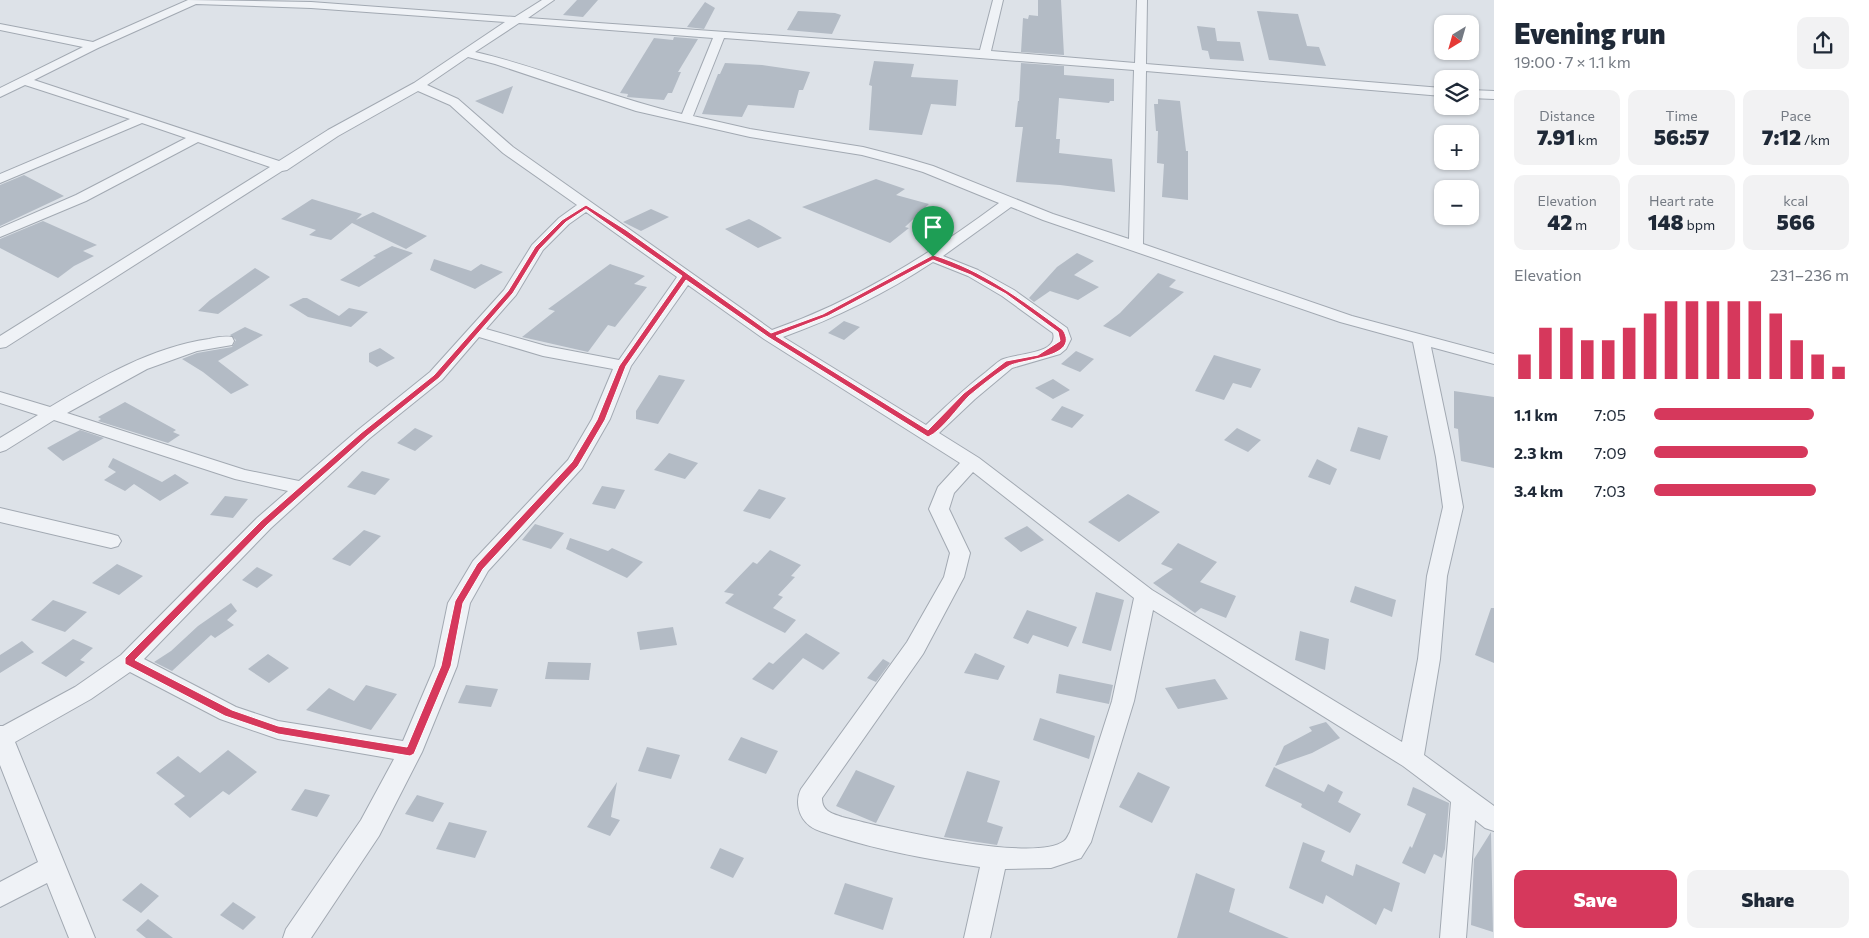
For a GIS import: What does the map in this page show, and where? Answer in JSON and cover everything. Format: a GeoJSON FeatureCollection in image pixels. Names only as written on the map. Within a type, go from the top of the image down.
{"type":"FeatureCollection","features":[{"type":"Feature","properties":{"kind":"street"},"geometry":{"type":"LineString","coordinates":[[0,93],[94,46],[196,0],[311,5],[985,54],[1434,91]]}},
{"type":"Feature","properties":{"kind":"street"},"geometry":{"type":"LineString","coordinates":[[0,343],[282,167],[333,133],[418,86],[465,53],[549,0]]}},
{"type":"Feature","properties":{"kind":"street"},"geometry":{"type":"LineString","coordinates":[[985,54],[998,0]]}},
{"type":"Feature","properties":{"kind":"street"},"geometry":{"type":"LineString","coordinates":[[1136,246],[1142,0]]}},
{"type":"Feature","properties":{"kind":"street"},"geometry":{"type":"LineString","coordinates":[[0,27],[94,46]]}},
{"type":"Feature","properties":{"kind":"street"},"geometry":{"type":"LineString","coordinates":[[686,119],[720,35]]}},
{"type":"Feature","properties":{"kind":"street"},"geometry":{"type":"LineString","coordinates":[[465,53],[499,61],[640,108],[750,133],[863,151],[901,160],[1009,202],[1346,319],[1421,341],[1494,359]]}},
{"type":"Feature","properties":{"kind":"street"},"geometry":{"type":"LineString","coordinates":[[24,81],[197,137],[282,167]]}},
{"type":"Feature","properties":{"kind":"street"},"geometry":{"type":"LineString","coordinates":[[418,86],[454,102],[508,150],[770,336],[972,462],[1145,595],[1411,759],[1494,820]]}},
{"type":"Feature","properties":{"kind":"street"},"geometry":{"type":"LineString","coordinates":[[1479,94],[1494,95]]}},
{"type":"Feature","properties":{"kind":"street"},"geometry":{"type":"LineString","coordinates":[[0,179],[141,119]]}},
{"type":"Feature","properties":{"kind":"street"},"geometry":{"type":"LineString","coordinates":[[0,233],[81,198],[197,137]]}},
{"type":"Feature","properties":{"kind":"street"},"geometry":{"type":"LineString","coordinates":[[770,336],[826,315],[933,257],[1009,202]]}},
{"type":"Feature","properties":{"kind":"street"},"geometry":{"type":"LineString","coordinates":[[82,938],[1,737],[83,694],[129,661],[264,523],[364,434],[436,376],[510,292],[537,248],[564,221],[586,206]]}},
{"type":"Feature","properties":{"kind":"street"},"geometry":{"type":"LineString","coordinates":[[928,434],[967,395],[1008,363],[1040,357],[1056,348],[1063,341],[1064,336],[1061,331],[1008,293],[973,274],[933,257]]}},
{"type":"Feature","properties":{"kind":"street"},"geometry":{"type":"LineString","coordinates":[[296,938],[370,828],[410,752],[446,666],[459,603],[480,566],[575,464],[601,420],[623,366],[686,276]]}},
{"type":"Feature","properties":{"kind":"street"},"geometry":{"type":"LineString","coordinates":[[476,331],[543,351],[623,366]]}},
{"type":"Feature","properties":{"kind":"street"},"geometry":{"type":"LineString","coordinates":[[0,446],[104,384],[139,366],[193,346],[226,341]]}},
{"type":"Feature","properties":{"kind":"street"},"geometry":{"type":"LineString","coordinates":[[1411,759],[1429,659],[1437,576],[1453,507],[1445,457],[1421,341]]}},
{"type":"Feature","properties":{"kind":"street"},"geometry":{"type":"LineString","coordinates":[[0,396],[242,475],[302,488]]}},
{"type":"Feature","properties":{"kind":"street"},"geometry":{"type":"LineString","coordinates":[[972,462],[946,491],[940,509],[960,553],[954,577],[915,648],[810,796],[809,804],[812,812],[820,820],[929,848],[995,858],[1029,859],[1058,856],[1073,849],[1082,834],[1123,701],[1145,595]]}},
{"type":"Feature","properties":{"kind":"street"},"geometry":{"type":"LineString","coordinates":[[0,515],[111,541]]}},
{"type":"Feature","properties":{"kind":"street"},"geometry":{"type":"LineString","coordinates":[[129,661],[228,713],[278,730],[410,752]]}},
{"type":"Feature","properties":{"kind":"street"},"geometry":{"type":"LineString","coordinates":[[1453,938],[1464,798]]}},
{"type":"Feature","properties":{"kind":"street"},"geometry":{"type":"LineString","coordinates":[[977,938],[995,858]]}},
{"type":"Feature","properties":{"kind":"street"},"geometry":{"type":"LineString","coordinates":[[0,896],[53,867]]}},
{"type":"Feature","properties":{"kind":"building"},"geometry":{"type":"Polygon","coordinates":[[[577,0],[598,0],[583,17],[563,15],[577,0]]]}},
{"type":"Feature","properties":{"kind":"building"},"geometry":{"type":"Polygon","coordinates":[[[1038,0],[1061,0],[1064,55],[1021,52],[1023,18],[1028,19],[1029,15],[1038,16],[1038,0]]]}},
{"type":"Feature","properties":{"kind":"building"},"geometry":{"type":"Polygon","coordinates":[[[705,2],[715,8],[704,29],[687,27],[705,2]]]}},
{"type":"Feature","properties":{"kind":"building"},"geometry":{"type":"Polygon","coordinates":[[[798,11],[841,15],[832,34],[787,30],[798,11]]]}},
{"type":"Feature","properties":{"kind":"building"},"geometry":{"type":"Polygon","coordinates":[[[1257,11],[1298,14],[1307,46],[1319,47],[1326,66],[1269,60],[1257,11]]]}},
{"type":"Feature","properties":{"kind":"building"},"geometry":{"type":"Polygon","coordinates":[[[1197,26],[1215,28],[1217,41],[1240,42],[1244,61],[1210,59],[1208,51],[1202,50],[1197,26]]]}},
{"type":"Feature","properties":{"kind":"building"},"geometry":{"type":"Polygon","coordinates":[[[674,37],[698,39],[678,72],[681,72],[672,93],[668,93],[664,100],[627,97],[628,94],[620,93],[654,38],[673,40],[674,37]]]}},
{"type":"Feature","properties":{"kind":"building"},"geometry":{"type":"Polygon","coordinates":[[[874,61],[914,64],[911,77],[958,80],[956,106],[931,104],[922,135],[869,130],[872,86],[869,85],[874,61]]]}},
{"type":"Feature","properties":{"kind":"building"},"geometry":{"type":"Polygon","coordinates":[[[725,63],[762,65],[810,72],[803,90],[799,90],[794,108],[748,105],[742,117],[702,114],[718,74],[720,74],[725,63]]]}},
{"type":"Feature","properties":{"kind":"building"},"geometry":{"type":"Polygon","coordinates":[[[1021,63],[1064,66],[1064,75],[1114,79],[1114,101],[1109,103],[1059,98],[1056,139],[1060,139],[1059,153],[1112,159],[1115,192],[1016,182],[1023,127],[1015,127],[1019,101],[1021,63]]]}},
{"type":"Feature","properties":{"kind":"building"},"geometry":{"type":"Polygon","coordinates":[[[513,86],[503,114],[475,101],[513,86]]]}},
{"type":"Feature","properties":{"kind":"building"},"geometry":{"type":"Polygon","coordinates":[[[1158,99],[1180,101],[1186,151],[1188,151],[1188,200],[1162,197],[1164,164],[1157,163],[1158,131],[1156,131],[1154,104],[1158,104],[1158,99]]]}},
{"type":"Feature","properties":{"kind":"building"},"geometry":{"type":"Polygon","coordinates":[[[24,175],[64,196],[0,226],[0,185],[24,175]]]}},
{"type":"Feature","properties":{"kind":"building"},"geometry":{"type":"Polygon","coordinates":[[[876,179],[905,189],[896,195],[929,204],[905,227],[909,228],[890,243],[802,207],[876,179]]]}},
{"type":"Feature","properties":{"kind":"building"},"geometry":{"type":"Polygon","coordinates":[[[312,199],[362,214],[356,220],[373,212],[427,236],[406,249],[352,223],[331,240],[309,235],[316,230],[281,219],[312,199]]]}},
{"type":"Feature","properties":{"kind":"building"},"geometry":{"type":"Polygon","coordinates":[[[651,209],[669,217],[641,231],[623,222],[651,209]]]}},
{"type":"Feature","properties":{"kind":"building"},"geometry":{"type":"Polygon","coordinates":[[[749,219],[782,238],[758,248],[725,229],[749,219]]]}},
{"type":"Feature","properties":{"kind":"building"},"geometry":{"type":"Polygon","coordinates":[[[43,221],[97,245],[83,251],[94,256],[74,266],[58,278],[0,248],[0,239],[43,221]]]}},
{"type":"Feature","properties":{"kind":"building"},"geometry":{"type":"Polygon","coordinates":[[[392,246],[413,253],[359,287],[340,280],[376,257],[373,256],[392,246]]]}},
{"type":"Feature","properties":{"kind":"building"},"geometry":{"type":"Polygon","coordinates":[[[1077,253],[1094,261],[1074,275],[1099,287],[1078,300],[1050,291],[1034,302],[1029,298],[1057,267],[1077,253]]]}},
{"type":"Feature","properties":{"kind":"building"},"geometry":{"type":"Polygon","coordinates":[[[434,259],[471,271],[481,264],[503,272],[475,289],[430,270],[434,259]]]}},
{"type":"Feature","properties":{"kind":"building"},"geometry":{"type":"Polygon","coordinates":[[[610,264],[645,276],[634,284],[647,287],[615,327],[608,325],[588,352],[522,337],[555,311],[548,309],[610,264]]]}},
{"type":"Feature","properties":{"kind":"building"},"geometry":{"type":"Polygon","coordinates":[[[255,268],[270,277],[218,314],[198,311],[210,300],[255,268]]]}},
{"type":"Feature","properties":{"kind":"building"},"geometry":{"type":"Polygon","coordinates":[[[1158,273],[1176,280],[1169,287],[1184,292],[1130,337],[1103,326],[1120,313],[1158,273]]]}},
{"type":"Feature","properties":{"kind":"building"},"geometry":{"type":"Polygon","coordinates":[[[307,298],[339,316],[349,308],[368,312],[351,327],[308,317],[289,305],[307,298]]]}},
{"type":"Feature","properties":{"kind":"building"},"geometry":{"type":"Polygon","coordinates":[[[844,321],[860,327],[844,340],[828,333],[844,321]]]}},
{"type":"Feature","properties":{"kind":"building"},"geometry":{"type":"Polygon","coordinates":[[[245,327],[263,335],[218,361],[249,385],[231,394],[203,372],[182,359],[197,353],[232,347],[236,340],[230,335],[245,327]]]}},
{"type":"Feature","properties":{"kind":"building"},"geometry":{"type":"Polygon","coordinates":[[[380,348],[395,358],[377,367],[369,362],[369,353],[380,348]]]}},
{"type":"Feature","properties":{"kind":"building"},"geometry":{"type":"Polygon","coordinates":[[[1076,351],[1094,359],[1080,372],[1061,364],[1076,351]]]}},
{"type":"Feature","properties":{"kind":"building"},"geometry":{"type":"Polygon","coordinates":[[[1214,355],[1261,369],[1251,388],[1233,383],[1224,400],[1195,391],[1214,355]]]}},
{"type":"Feature","properties":{"kind":"building"},"geometry":{"type":"Polygon","coordinates":[[[659,375],[685,380],[658,424],[636,419],[636,411],[659,375]]]}},
{"type":"Feature","properties":{"kind":"building"},"geometry":{"type":"Polygon","coordinates":[[[1053,379],[1070,390],[1053,399],[1035,388],[1053,379]]]}},
{"type":"Feature","properties":{"kind":"building"},"geometry":{"type":"Polygon","coordinates":[[[1454,391],[1494,397],[1494,468],[1461,461],[1458,429],[1454,428],[1454,391]]]}},
{"type":"Feature","properties":{"kind":"building"},"geometry":{"type":"Polygon","coordinates":[[[125,402],[176,430],[173,432],[180,435],[168,443],[98,421],[101,419],[98,417],[125,402]]]}},
{"type":"Feature","properties":{"kind":"building"},"geometry":{"type":"Polygon","coordinates":[[[1062,406],[1084,415],[1072,428],[1051,420],[1062,406]]]}},
{"type":"Feature","properties":{"kind":"building"},"geometry":{"type":"Polygon","coordinates":[[[1358,427],[1388,436],[1380,460],[1350,451],[1358,427]]]}},
{"type":"Feature","properties":{"kind":"building"},"geometry":{"type":"Polygon","coordinates":[[[415,428],[433,436],[415,451],[397,443],[415,428]]]}},
{"type":"Feature","properties":{"kind":"building"},"geometry":{"type":"Polygon","coordinates":[[[1237,428],[1261,440],[1248,452],[1224,440],[1237,428]]]}},
{"type":"Feature","properties":{"kind":"building"},"geometry":{"type":"Polygon","coordinates":[[[80,430],[104,438],[63,461],[47,448],[80,430]]]}},
{"type":"Feature","properties":{"kind":"building"},"geometry":{"type":"Polygon","coordinates":[[[669,453],[698,463],[685,479],[654,470],[669,453]]]}},
{"type":"Feature","properties":{"kind":"building"},"geometry":{"type":"Polygon","coordinates":[[[113,458],[162,482],[175,474],[189,483],[160,501],[134,484],[125,491],[104,480],[116,472],[108,467],[113,458]]]}},
{"type":"Feature","properties":{"kind":"building"},"geometry":{"type":"Polygon","coordinates":[[[1317,459],[1337,469],[1330,485],[1308,477],[1317,459]]]}},
{"type":"Feature","properties":{"kind":"building"},"geometry":{"type":"Polygon","coordinates":[[[362,471],[390,479],[375,495],[347,487],[362,471]]]}},
{"type":"Feature","properties":{"kind":"building"},"geometry":{"type":"Polygon","coordinates":[[[602,486],[625,490],[615,509],[592,504],[602,486]]]}},
{"type":"Feature","properties":{"kind":"building"},"geometry":{"type":"Polygon","coordinates":[[[759,489],[786,498],[770,519],[743,511],[759,489]]]}},
{"type":"Feature","properties":{"kind":"building"},"geometry":{"type":"Polygon","coordinates":[[[1128,494],[1160,512],[1119,542],[1088,522],[1128,494]]]}},
{"type":"Feature","properties":{"kind":"building"},"geometry":{"type":"Polygon","coordinates":[[[225,496],[248,499],[233,518],[210,515],[225,496]]]}},
{"type":"Feature","properties":{"kind":"building"},"geometry":{"type":"Polygon","coordinates":[[[535,524],[564,533],[551,549],[522,540],[535,524]]]}},
{"type":"Feature","properties":{"kind":"building"},"geometry":{"type":"Polygon","coordinates":[[[1027,526],[1044,540],[1021,552],[1004,538],[1027,526]]]}},
{"type":"Feature","properties":{"kind":"building"},"geometry":{"type":"Polygon","coordinates":[[[364,530],[381,536],[350,566],[332,559],[364,530]]]}},
{"type":"Feature","properties":{"kind":"building"},"geometry":{"type":"Polygon","coordinates":[[[570,538],[608,551],[612,548],[643,562],[627,578],[566,549],[570,538]]]}},
{"type":"Feature","properties":{"kind":"building"},"geometry":{"type":"Polygon","coordinates":[[[1178,543],[1217,562],[1200,582],[1236,596],[1226,618],[1201,608],[1195,613],[1153,583],[1173,569],[1161,564],[1178,543]]]}},
{"type":"Feature","properties":{"kind":"building"},"geometry":{"type":"Polygon","coordinates":[[[770,550],[801,565],[791,576],[795,577],[778,595],[783,597],[773,608],[796,620],[785,633],[725,603],[734,594],[724,592],[753,562],[757,564],[770,550]]]}},
{"type":"Feature","properties":{"kind":"building"},"geometry":{"type":"Polygon","coordinates":[[[117,564],[143,576],[119,595],[92,583],[117,564]]]}},
{"type":"Feature","properties":{"kind":"building"},"geometry":{"type":"Polygon","coordinates":[[[257,567],[273,575],[257,588],[242,580],[257,567]]]}},
{"type":"Feature","properties":{"kind":"building"},"geometry":{"type":"Polygon","coordinates":[[[1355,586],[1396,600],[1392,617],[1350,602],[1355,586]]]}},
{"type":"Feature","properties":{"kind":"building"},"geometry":{"type":"Polygon","coordinates":[[[1096,592],[1124,600],[1111,651],[1082,643],[1096,592]]]}},
{"type":"Feature","properties":{"kind":"building"},"geometry":{"type":"Polygon","coordinates":[[[53,600],[87,612],[65,632],[31,620],[53,600]]]}},
{"type":"Feature","properties":{"kind":"building"},"geometry":{"type":"Polygon","coordinates":[[[231,603],[237,611],[227,620],[234,625],[215,638],[211,635],[172,671],[154,662],[171,651],[198,626],[231,603]]]}},
{"type":"Feature","properties":{"kind":"building"},"geometry":{"type":"Polygon","coordinates":[[[1491,608],[1494,608],[1494,663],[1475,655],[1491,608]]]}},
{"type":"Feature","properties":{"kind":"building"},"geometry":{"type":"Polygon","coordinates":[[[1027,610],[1077,627],[1068,647],[1033,635],[1028,644],[1013,638],[1027,610]]]}},
{"type":"Feature","properties":{"kind":"building"},"geometry":{"type":"Polygon","coordinates":[[[673,627],[677,645],[640,650],[637,632],[673,627]]]}},
{"type":"Feature","properties":{"kind":"building"},"geometry":{"type":"Polygon","coordinates":[[[1300,631],[1329,639],[1325,670],[1295,660],[1300,631]]]}},
{"type":"Feature","properties":{"kind":"building"},"geometry":{"type":"Polygon","coordinates":[[[806,633],[840,653],[823,670],[803,658],[773,690],[752,679],[769,662],[773,664],[806,633]]]}},
{"type":"Feature","properties":{"kind":"building"},"geometry":{"type":"Polygon","coordinates":[[[73,639],[93,648],[80,660],[85,662],[66,677],[41,663],[73,639]]]}},
{"type":"Feature","properties":{"kind":"building"},"geometry":{"type":"Polygon","coordinates":[[[22,641],[34,652],[0,673],[0,655],[22,641]]]}},
{"type":"Feature","properties":{"kind":"building"},"geometry":{"type":"Polygon","coordinates":[[[975,653],[1005,666],[998,680],[964,673],[975,653]]]}},
{"type":"Feature","properties":{"kind":"building"},"geometry":{"type":"Polygon","coordinates":[[[268,654],[289,668],[269,683],[248,669],[268,654]]]}},
{"type":"Feature","properties":{"kind":"building"},"geometry":{"type":"Polygon","coordinates":[[[883,659],[890,663],[876,682],[867,678],[883,659]]]}},
{"type":"Feature","properties":{"kind":"building"},"geometry":{"type":"Polygon","coordinates":[[[548,662],[591,663],[589,680],[545,679],[548,662]]]}},
{"type":"Feature","properties":{"kind":"building"},"geometry":{"type":"Polygon","coordinates":[[[1059,674],[1113,685],[1109,704],[1056,693],[1059,674]]]}},
{"type":"Feature","properties":{"kind":"building"},"geometry":{"type":"Polygon","coordinates":[[[1215,679],[1228,699],[1178,709],[1165,688],[1215,679]]]}},
{"type":"Feature","properties":{"kind":"building"},"geometry":{"type":"Polygon","coordinates":[[[366,685],[397,694],[371,730],[306,710],[329,688],[354,701],[366,685]]]}},
{"type":"Feature","properties":{"kind":"building"},"geometry":{"type":"Polygon","coordinates":[[[466,685],[498,689],[491,707],[458,703],[466,685]]]}},
{"type":"Feature","properties":{"kind":"building"},"geometry":{"type":"Polygon","coordinates":[[[1040,718],[1095,736],[1089,759],[1033,740],[1040,718]]]}},
{"type":"Feature","properties":{"kind":"building"},"geometry":{"type":"Polygon","coordinates":[[[1326,722],[1340,738],[1312,753],[1275,766],[1284,746],[1312,731],[1309,727],[1326,722]]]}},
{"type":"Feature","properties":{"kind":"building"},"geometry":{"type":"Polygon","coordinates":[[[741,737],[778,751],[766,774],[728,760],[741,737]]]}},
{"type":"Feature","properties":{"kind":"building"},"geometry":{"type":"Polygon","coordinates":[[[647,747],[680,755],[671,779],[638,771],[647,747]]]}},
{"type":"Feature","properties":{"kind":"building"},"geometry":{"type":"Polygon","coordinates":[[[228,750],[257,772],[229,795],[223,791],[190,818],[174,804],[185,796],[156,773],[178,756],[200,773],[228,750]]]}},
{"type":"Feature","properties":{"kind":"building"},"geometry":{"type":"Polygon","coordinates":[[[1274,767],[1324,792],[1328,784],[1343,792],[1338,802],[1361,814],[1350,833],[1301,807],[1302,804],[1265,786],[1274,767]]]}},
{"type":"Feature","properties":{"kind":"building"},"geometry":{"type":"Polygon","coordinates":[[[856,770],[895,786],[876,823],[836,806],[856,770]]]}},
{"type":"Feature","properties":{"kind":"building"},"geometry":{"type":"Polygon","coordinates":[[[967,771],[1000,781],[987,822],[1003,827],[997,845],[944,837],[967,771]]]}},
{"type":"Feature","properties":{"kind":"building"},"geometry":{"type":"Polygon","coordinates":[[[1138,772],[1170,787],[1152,823],[1119,807],[1138,772]]]}},
{"type":"Feature","properties":{"kind":"building"},"geometry":{"type":"Polygon","coordinates":[[[617,782],[611,817],[620,820],[610,836],[587,827],[617,782]]]}},
{"type":"Feature","properties":{"kind":"building"},"geometry":{"type":"Polygon","coordinates":[[[1413,787],[1449,803],[1445,849],[1442,858],[1434,854],[1425,874],[1402,863],[1410,846],[1412,848],[1426,814],[1407,805],[1413,787]]]}},
{"type":"Feature","properties":{"kind":"building"},"geometry":{"type":"Polygon","coordinates":[[[305,789],[330,795],[317,817],[291,810],[305,789]]]}},
{"type":"Feature","properties":{"kind":"building"},"geometry":{"type":"Polygon","coordinates":[[[417,795],[444,803],[433,822],[405,814],[417,795]]]}},
{"type":"Feature","properties":{"kind":"building"},"geometry":{"type":"Polygon","coordinates":[[[449,822],[487,831],[475,858],[436,849],[449,822]]]}},
{"type":"Feature","properties":{"kind":"building"},"geometry":{"type":"Polygon","coordinates":[[[1491,832],[1493,932],[1471,925],[1474,859],[1491,832]]]}},
{"type":"Feature","properties":{"kind":"building"},"geometry":{"type":"Polygon","coordinates":[[[1303,842],[1325,851],[1321,861],[1353,876],[1356,864],[1400,883],[1392,912],[1384,908],[1376,925],[1326,895],[1323,904],[1289,888],[1303,842]]]}},
{"type":"Feature","properties":{"kind":"building"},"geometry":{"type":"Polygon","coordinates":[[[720,848],[744,858],[733,878],[710,868],[720,848]]]}},
{"type":"Feature","properties":{"kind":"building"},"geometry":{"type":"Polygon","coordinates":[[[1196,873],[1235,889],[1229,912],[1289,938],[1177,938],[1196,873]]]}},
{"type":"Feature","properties":{"kind":"building"},"geometry":{"type":"Polygon","coordinates":[[[141,883],[159,896],[141,913],[122,900],[141,883]]]}},
{"type":"Feature","properties":{"kind":"building"},"geometry":{"type":"Polygon","coordinates":[[[845,883],[893,898],[883,930],[834,914],[845,883]]]}},
{"type":"Feature","properties":{"kind":"building"},"geometry":{"type":"Polygon","coordinates":[[[233,902],[256,917],[243,930],[220,915],[233,902]]]}},
{"type":"Feature","properties":{"kind":"building"},"geometry":{"type":"Polygon","coordinates":[[[148,919],[173,938],[146,938],[136,930],[148,919]]]}},
{"type":"Feature","properties":{"kind":"route"},"geometry":{"type":"LineString","coordinates":[[933,257],[826,315],[770,336],[686,276],[586,206],[564,221],[537,248],[510,292],[436,376],[364,434],[264,523],[129,661],[228,713],[278,730],[410,752],[446,666],[459,603],[480,566],[575,464],[601,420],[623,366],[686,276],[720,300],[770,336],[928,434],[967,395],[1008,363],[1040,357],[1056,348],[1063,341],[1064,336],[1061,331],[1008,293],[973,274],[933,257]]}}]}
